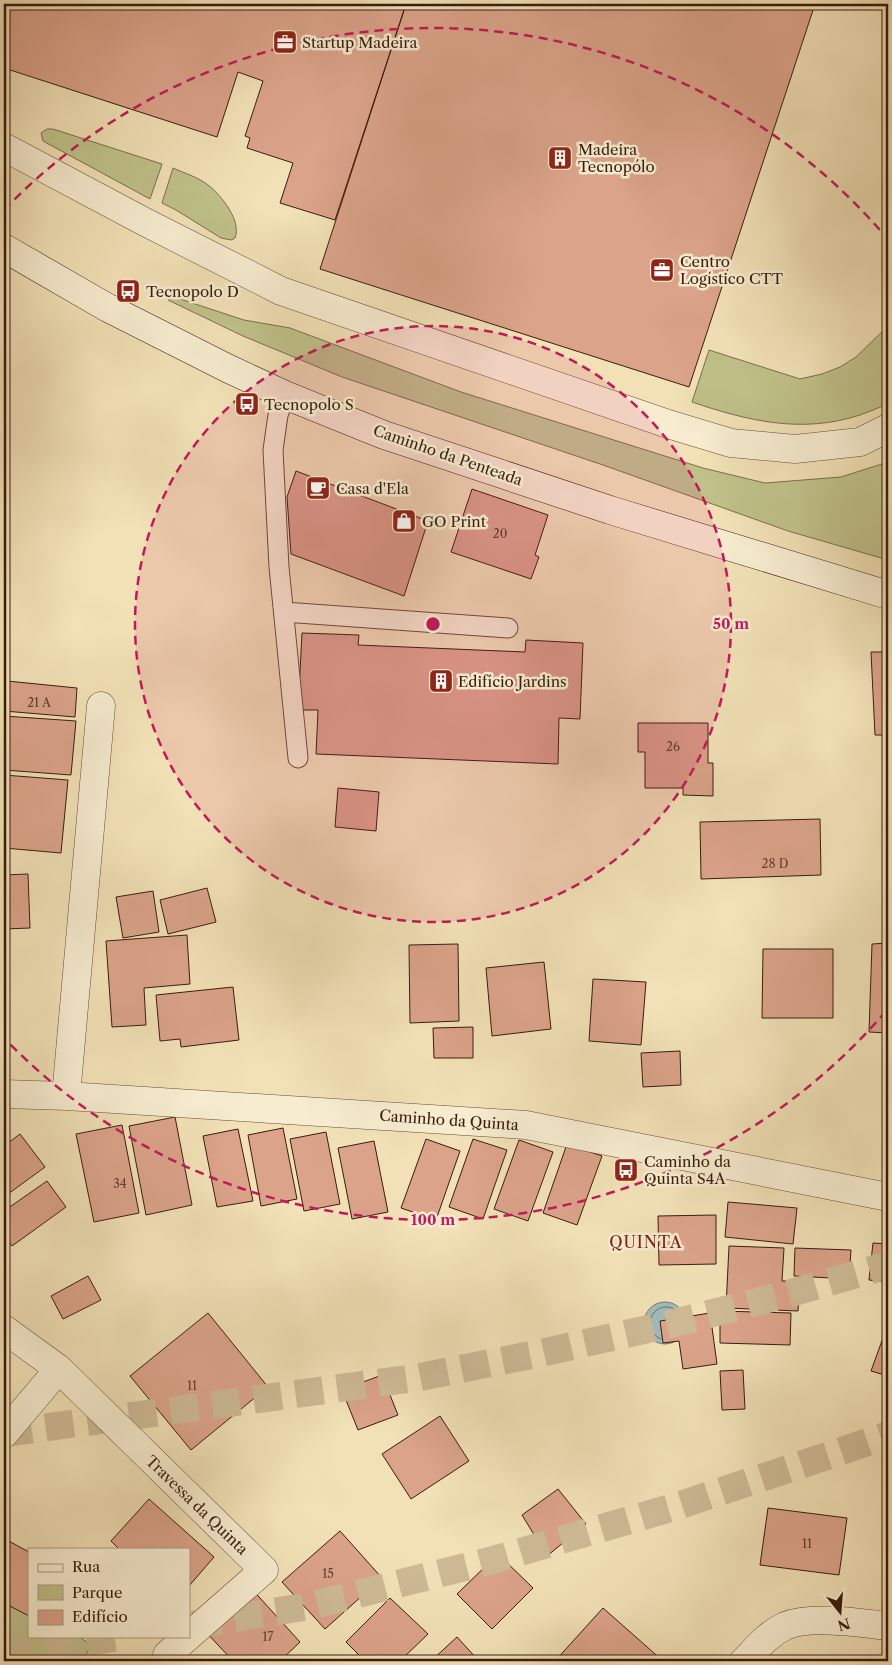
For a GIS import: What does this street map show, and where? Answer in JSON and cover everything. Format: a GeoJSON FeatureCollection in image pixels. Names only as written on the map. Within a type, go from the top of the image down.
{"type":"FeatureCollection","features":[{"type":"Feature","properties":{"kind":"street"},"geometry":{"type":"LineString","coordinates":[[4,147],[145,222],[281,291],[668,424],[731,443],[795,449],[860,442],[888,428]]}},
{"type":"Feature","properties":{"kind":"street","name":"Caminho da Penteada"},"geometry":{"type":"LineString","coordinates":[[4,248],[132,321],[285,395],[384,435],[610,510],[888,595]]}},
{"type":"Feature","properties":{"kind":"street"},"geometry":{"type":"LineString","coordinates":[[66,1096],[102,706]]}},
{"type":"Feature","properties":{"kind":"street","name":"Caminho da Quinta"},"geometry":{"type":"LineString","coordinates":[[4,1094],[66,1096],[526,1125],[888,1197]]}},
{"type":"Feature","properties":{"kind":"street","name":"Travessa da Quinta"},"geometry":{"type":"LineString","coordinates":[[4,1329],[59,1369],[264,1570],[190,1635]]}},
{"type":"Feature","properties":{"kind":"street"},"geometry":{"type":"LineString","coordinates":[[4,1434],[59,1369]]}},
{"type":"Feature","properties":{"kind":"street"},"geometry":{"type":"LineString","coordinates":[[744,1661],[766,1639],[786,1626],[809,1621],[888,1626]]}},
{"type":"Feature","properties":{"kind":"street","name":"Travessa da Quinta"},"geometry":{"type":"LineString","coordinates":[[167,1655],[186,1638]]}},
{"type":"Feature","properties":{"kind":"lane"},"geometry":{"type":"LineString","coordinates":[[285,395],[278,414],[273,450],[279,567],[298,758]]}},
{"type":"Feature","properties":{"kind":"lane"},"geometry":{"type":"LineString","coordinates":[[284,612],[508,628]]}},
{"type":"Feature","properties":{"kind":"green space"},"geometry":{"type":"Polygon","coordinates":[[[47,129],[53,129],[162,164],[150,199],[43,141],[41,133],[47,129]]]}},
{"type":"Feature","properties":{"kind":"green space"},"geometry":{"type":"Polygon","coordinates":[[[173,168],[200,180],[219,195],[229,209],[236,224],[235,238],[231,240],[221,238],[162,203],[173,168]]]}},
{"type":"Feature","properties":{"kind":"green space"},"geometry":{"type":"Polygon","coordinates":[[[172,298],[244,320],[290,328],[461,392],[703,468],[765,483],[841,477],[888,462],[888,560],[788,531],[603,465],[342,377],[243,336],[168,300],[172,298]]]}},
{"type":"Feature","properties":{"kind":"green space"},"geometry":{"type":"Polygon","coordinates":[[[888,326],[888,403],[860,415],[817,424],[775,423],[734,415],[692,402],[709,350],[800,379],[822,374],[840,367],[856,357],[888,326]]]}},
{"type":"Feature","properties":{"kind":"green space"},"geometry":{"type":"Polygon","coordinates":[[[4,1588],[28,1603],[28,1638],[81,1638],[91,1645],[83,1661],[4,1661],[4,1588]]]}},
{"type":"Feature","properties":{"kind":"water"},"geometry":{"type":"Polygon","coordinates":[[[661,1302],[669,1302],[680,1308],[686,1323],[680,1338],[669,1344],[661,1344],[650,1338],[644,1327],[644,1319],[650,1308],[661,1302]]]}},
{"type":"Feature","properties":{"kind":"building"},"geometry":{"type":"Polygon","coordinates":[[[4,4],[406,4],[335,220],[280,203],[293,163],[247,148],[250,138],[245,136],[263,81],[238,72],[217,137],[4,68],[4,4]]]}},
{"type":"Feature","properties":{"kind":"building","name":"Madeira Tecnopólo"},"geometry":{"type":"Polygon","coordinates":[[[406,4],[815,4],[689,387],[320,269],[406,4]]]}},
{"type":"Feature","properties":{"kind":"building"},"geometry":{"type":"Polygon","coordinates":[[[296,471],[428,521],[404,596],[291,554],[287,497],[296,471]]]}},
{"type":"Feature","properties":{"kind":"building"},"geometry":{"type":"Polygon","coordinates":[[[472,489],[548,515],[535,555],[539,557],[531,579],[451,552],[472,489]]]}},
{"type":"Feature","properties":{"kind":"building","name":"Edifício Jardins"},"geometry":{"type":"Polygon","coordinates":[[[302,633],[359,635],[358,645],[525,652],[526,640],[583,643],[580,719],[559,718],[558,764],[316,754],[318,710],[298,710],[302,633]]]}},
{"type":"Feature","properties":{"kind":"building"},"geometry":{"type":"Polygon","coordinates":[[[871,652],[888,652],[888,735],[875,735],[871,652]]]}},
{"type":"Feature","properties":{"kind":"building"},"geometry":{"type":"Polygon","coordinates":[[[7,681],[77,688],[75,717],[4,711],[7,681]]]}},
{"type":"Feature","properties":{"kind":"building"},"geometry":{"type":"Polygon","coordinates":[[[4,716],[76,721],[71,775],[4,770],[4,716]]]}},
{"type":"Feature","properties":{"kind":"building"},"geometry":{"type":"Polygon","coordinates":[[[638,723],[708,723],[708,763],[713,763],[713,796],[683,795],[683,788],[645,788],[645,752],[638,752],[638,723]]]}},
{"type":"Feature","properties":{"kind":"building"},"geometry":{"type":"Polygon","coordinates":[[[4,775],[68,780],[61,853],[4,848],[4,775]]]}},
{"type":"Feature","properties":{"kind":"building"},"geometry":{"type":"Polygon","coordinates":[[[338,788],[379,792],[376,831],[335,827],[338,788]]]}},
{"type":"Feature","properties":{"kind":"building"},"geometry":{"type":"Polygon","coordinates":[[[820,819],[821,875],[701,879],[700,822],[820,819]]]}},
{"type":"Feature","properties":{"kind":"building"},"geometry":{"type":"Polygon","coordinates":[[[28,874],[30,928],[4,929],[4,875],[28,874]]]}},
{"type":"Feature","properties":{"kind":"building"},"geometry":{"type":"Polygon","coordinates":[[[207,888],[216,922],[168,934],[160,900],[207,888]]]}},
{"type":"Feature","properties":{"kind":"building"},"geometry":{"type":"Polygon","coordinates":[[[153,891],[159,932],[123,938],[116,897],[153,891]]]}},
{"type":"Feature","properties":{"kind":"building"},"geometry":{"type":"Polygon","coordinates":[[[187,935],[190,984],[144,988],[146,1025],[112,1027],[106,941],[187,935]]]}},
{"type":"Feature","properties":{"kind":"building"},"geometry":{"type":"Polygon","coordinates":[[[888,943],[888,1033],[869,1032],[872,944],[888,943]]]}},
{"type":"Feature","properties":{"kind":"building"},"geometry":{"type":"Polygon","coordinates":[[[458,944],[459,1021],[410,1023],[409,945],[458,944]]]}},
{"type":"Feature","properties":{"kind":"building"},"geometry":{"type":"Polygon","coordinates":[[[763,949],[833,949],[833,1018],[762,1018],[763,949]]]}},
{"type":"Feature","properties":{"kind":"building"},"geometry":{"type":"Polygon","coordinates":[[[544,962],[551,1029],[492,1036],[486,968],[544,962]]]}},
{"type":"Feature","properties":{"kind":"building"},"geometry":{"type":"Polygon","coordinates":[[[593,979],[646,982],[641,1045],[589,1041],[593,979]]]}},
{"type":"Feature","properties":{"kind":"building"},"geometry":{"type":"Polygon","coordinates":[[[233,987],[239,1040],[181,1047],[180,1039],[160,1041],[156,995],[233,987]]]}},
{"type":"Feature","properties":{"kind":"building"},"geometry":{"type":"Polygon","coordinates":[[[473,1027],[473,1058],[434,1058],[433,1028],[473,1027]]]}},
{"type":"Feature","properties":{"kind":"building"},"geometry":{"type":"Polygon","coordinates":[[[680,1051],[681,1085],[643,1087],[641,1053],[680,1051]]]}},
{"type":"Feature","properties":{"kind":"building"},"geometry":{"type":"Polygon","coordinates":[[[175,1117],[192,1205],[146,1215],[129,1126],[175,1117]]]}},
{"type":"Feature","properties":{"kind":"building"},"geometry":{"type":"Polygon","coordinates":[[[122,1125],[139,1213],[94,1222],[76,1134],[122,1125]]]}},
{"type":"Feature","properties":{"kind":"building"},"geometry":{"type":"Polygon","coordinates":[[[283,1128],[297,1199],[261,1206],[248,1135],[283,1128]]]}},
{"type":"Feature","properties":{"kind":"building"},"geometry":{"type":"Polygon","coordinates":[[[238,1129],[253,1201],[217,1207],[203,1136],[238,1129]]]}},
{"type":"Feature","properties":{"kind":"building"},"geometry":{"type":"Polygon","coordinates":[[[326,1132],[340,1204],[304,1211],[290,1139],[326,1132]]]}},
{"type":"Feature","properties":{"kind":"building"},"geometry":{"type":"Polygon","coordinates":[[[20,1134],[45,1167],[4,1197],[4,1146],[20,1134]]]}},
{"type":"Feature","properties":{"kind":"building"},"geometry":{"type":"Polygon","coordinates":[[[426,1139],[460,1151],[436,1220],[401,1208],[426,1139]]]}},
{"type":"Feature","properties":{"kind":"building"},"geometry":{"type":"Polygon","coordinates":[[[473,1139],[507,1150],[483,1219],[449,1207],[473,1139]]]}},
{"type":"Feature","properties":{"kind":"building"},"geometry":{"type":"Polygon","coordinates":[[[519,1140],[553,1152],[528,1221],[494,1209],[519,1140]]]}},
{"type":"Feature","properties":{"kind":"building"},"geometry":{"type":"Polygon","coordinates":[[[374,1141],[388,1212],[352,1219],[338,1148],[374,1141]]]}},
{"type":"Feature","properties":{"kind":"building"},"geometry":{"type":"Polygon","coordinates":[[[567,1144],[602,1156],[577,1225],[543,1213],[567,1144]]]}},
{"type":"Feature","properties":{"kind":"building"},"geometry":{"type":"Polygon","coordinates":[[[47,1181],[66,1207],[12,1246],[4,1235],[4,1211],[47,1181]]]}},
{"type":"Feature","properties":{"kind":"building"},"geometry":{"type":"Polygon","coordinates":[[[728,1202],[797,1208],[793,1244],[725,1237],[728,1202]]]}},
{"type":"Feature","properties":{"kind":"building"},"geometry":{"type":"Polygon","coordinates":[[[716,1215],[716,1264],[659,1265],[658,1216],[716,1215]]]}},
{"type":"Feature","properties":{"kind":"building"},"geometry":{"type":"Polygon","coordinates":[[[873,1243],[888,1244],[888,1282],[869,1280],[873,1243]]]}},
{"type":"Feature","properties":{"kind":"building"},"geometry":{"type":"Polygon","coordinates":[[[729,1246],[784,1248],[782,1281],[800,1281],[798,1311],[726,1308],[729,1246]]]}},
{"type":"Feature","properties":{"kind":"building"},"geometry":{"type":"Polygon","coordinates":[[[795,1248],[851,1250],[849,1279],[794,1276],[795,1248]]]}},
{"type":"Feature","properties":{"kind":"building"},"geometry":{"type":"Polygon","coordinates":[[[88,1276],[101,1300],[63,1319],[51,1296],[88,1276]]]}},
{"type":"Feature","properties":{"kind":"building"},"geometry":{"type":"Polygon","coordinates":[[[720,1311],[791,1313],[790,1345],[720,1343],[720,1311]]]}},
{"type":"Feature","properties":{"kind":"building"},"geometry":{"type":"Polygon","coordinates":[[[208,1313],[268,1387],[191,1450],[130,1376],[208,1313]]]}},
{"type":"Feature","properties":{"kind":"building"},"geometry":{"type":"Polygon","coordinates":[[[710,1313],[717,1364],[683,1369],[679,1341],[663,1343],[660,1321],[710,1313]]]}},
{"type":"Feature","properties":{"kind":"building"},"geometry":{"type":"Polygon","coordinates":[[[888,1324],[888,1376],[871,1371],[888,1324]]]}},
{"type":"Feature","properties":{"kind":"building"},"geometry":{"type":"Polygon","coordinates":[[[743,1370],[745,1409],[722,1410],[720,1371],[743,1370]]]}},
{"type":"Feature","properties":{"kind":"building"},"geometry":{"type":"Polygon","coordinates":[[[382,1375],[398,1415],[358,1430],[342,1390],[382,1375]]]}},
{"type":"Feature","properties":{"kind":"building"},"geometry":{"type":"Polygon","coordinates":[[[440,1416],[469,1461],[411,1499],[382,1454],[440,1416]]]}},
{"type":"Feature","properties":{"kind":"building"},"geometry":{"type":"Polygon","coordinates":[[[558,1489],[586,1524],[547,1556],[522,1515],[558,1489]]]}},
{"type":"Feature","properties":{"kind":"building"},"geometry":{"type":"Polygon","coordinates":[[[149,1499],[214,1557],[190,1585],[190,1548],[118,1548],[111,1541],[149,1499]]]}},
{"type":"Feature","properties":{"kind":"building"},"geometry":{"type":"Polygon","coordinates":[[[768,1508],[847,1518],[839,1575],[760,1565],[768,1508]]]}},
{"type":"Feature","properties":{"kind":"building"},"geometry":{"type":"Polygon","coordinates":[[[340,1531],[382,1578],[325,1629],[282,1582],[340,1531]]]}},
{"type":"Feature","properties":{"kind":"building"},"geometry":{"type":"Polygon","coordinates":[[[5,1539],[28,1551],[28,1615],[4,1603],[5,1539]]]}},
{"type":"Feature","properties":{"kind":"building"},"geometry":{"type":"Polygon","coordinates":[[[498,1554],[533,1588],[492,1629],[457,1594],[498,1554]]]}},
{"type":"Feature","properties":{"kind":"building"},"geometry":{"type":"Polygon","coordinates":[[[250,1587],[300,1642],[280,1661],[233,1661],[204,1630],[250,1587]]]}},
{"type":"Feature","properties":{"kind":"building"},"geometry":{"type":"Polygon","coordinates":[[[390,1598],[428,1634],[400,1661],[365,1661],[346,1642],[390,1598]]]}},
{"type":"Feature","properties":{"kind":"building"},"geometry":{"type":"Polygon","coordinates":[[[603,1608],[663,1661],[555,1661],[603,1608]]]}},
{"type":"Feature","properties":{"kind":"building"},"geometry":{"type":"Polygon","coordinates":[[[457,1637],[477,1659],[474,1661],[431,1661],[457,1637]]]}},
{"type":"Feature","properties":{"kind":"tunnel"},"geometry":{"type":"LineString","coordinates":[[4,1433],[415,1378],[541,1353],[666,1325],[791,1293],[888,1265]]}},
{"type":"Feature","properties":{"kind":"tunnel"},"geometry":{"type":"LineString","coordinates":[[193,1625],[310,1606],[493,1560],[674,1507],[888,1435]]}},
{"type":"Feature","properties":{"kind":"tunnel"},"geometry":{"type":"LineString","coordinates":[[4,1656],[113,1638]]}},
{"type":"Feature","properties":{"kind":"place","name":"Startup Madeira"},"geometry":{"type":"Point","coordinates":[285,42]}},
{"type":"Feature","properties":{"kind":"place","name":"Madeira Tecnopólo"},"geometry":{"type":"Point","coordinates":[560,158]}},
{"type":"Feature","properties":{"kind":"place","name":"Centro Logístico CTT"},"geometry":{"type":"Point","coordinates":[662,270]}},
{"type":"Feature","properties":{"kind":"place","name":"Tecnopolo D"},"geometry":{"type":"Point","coordinates":[128,291]}},
{"type":"Feature","properties":{"kind":"place","name":"Tecnopolo S"},"geometry":{"type":"Point","coordinates":[247,404]}},
{"type":"Feature","properties":{"kind":"place","name":"Casa d'Ela"},"geometry":{"type":"Point","coordinates":[318,488]}},
{"type":"Feature","properties":{"kind":"place","name":"GO Print"},"geometry":{"type":"Point","coordinates":[404,521]}},
{"type":"Feature","properties":{"kind":"place","name":"Edifício Jardins"},"geometry":{"type":"Point","coordinates":[441,681]}},
{"type":"Feature","properties":{"kind":"place","name":"Caminho da Quinta S4A"},"geometry":{"type":"Point","coordinates":[626,1170]}},
{"type":"Feature","properties":{"kind":"district","name":"QUINTA"},"geometry":{"type":"Point","coordinates":[646,1242]}}]}
